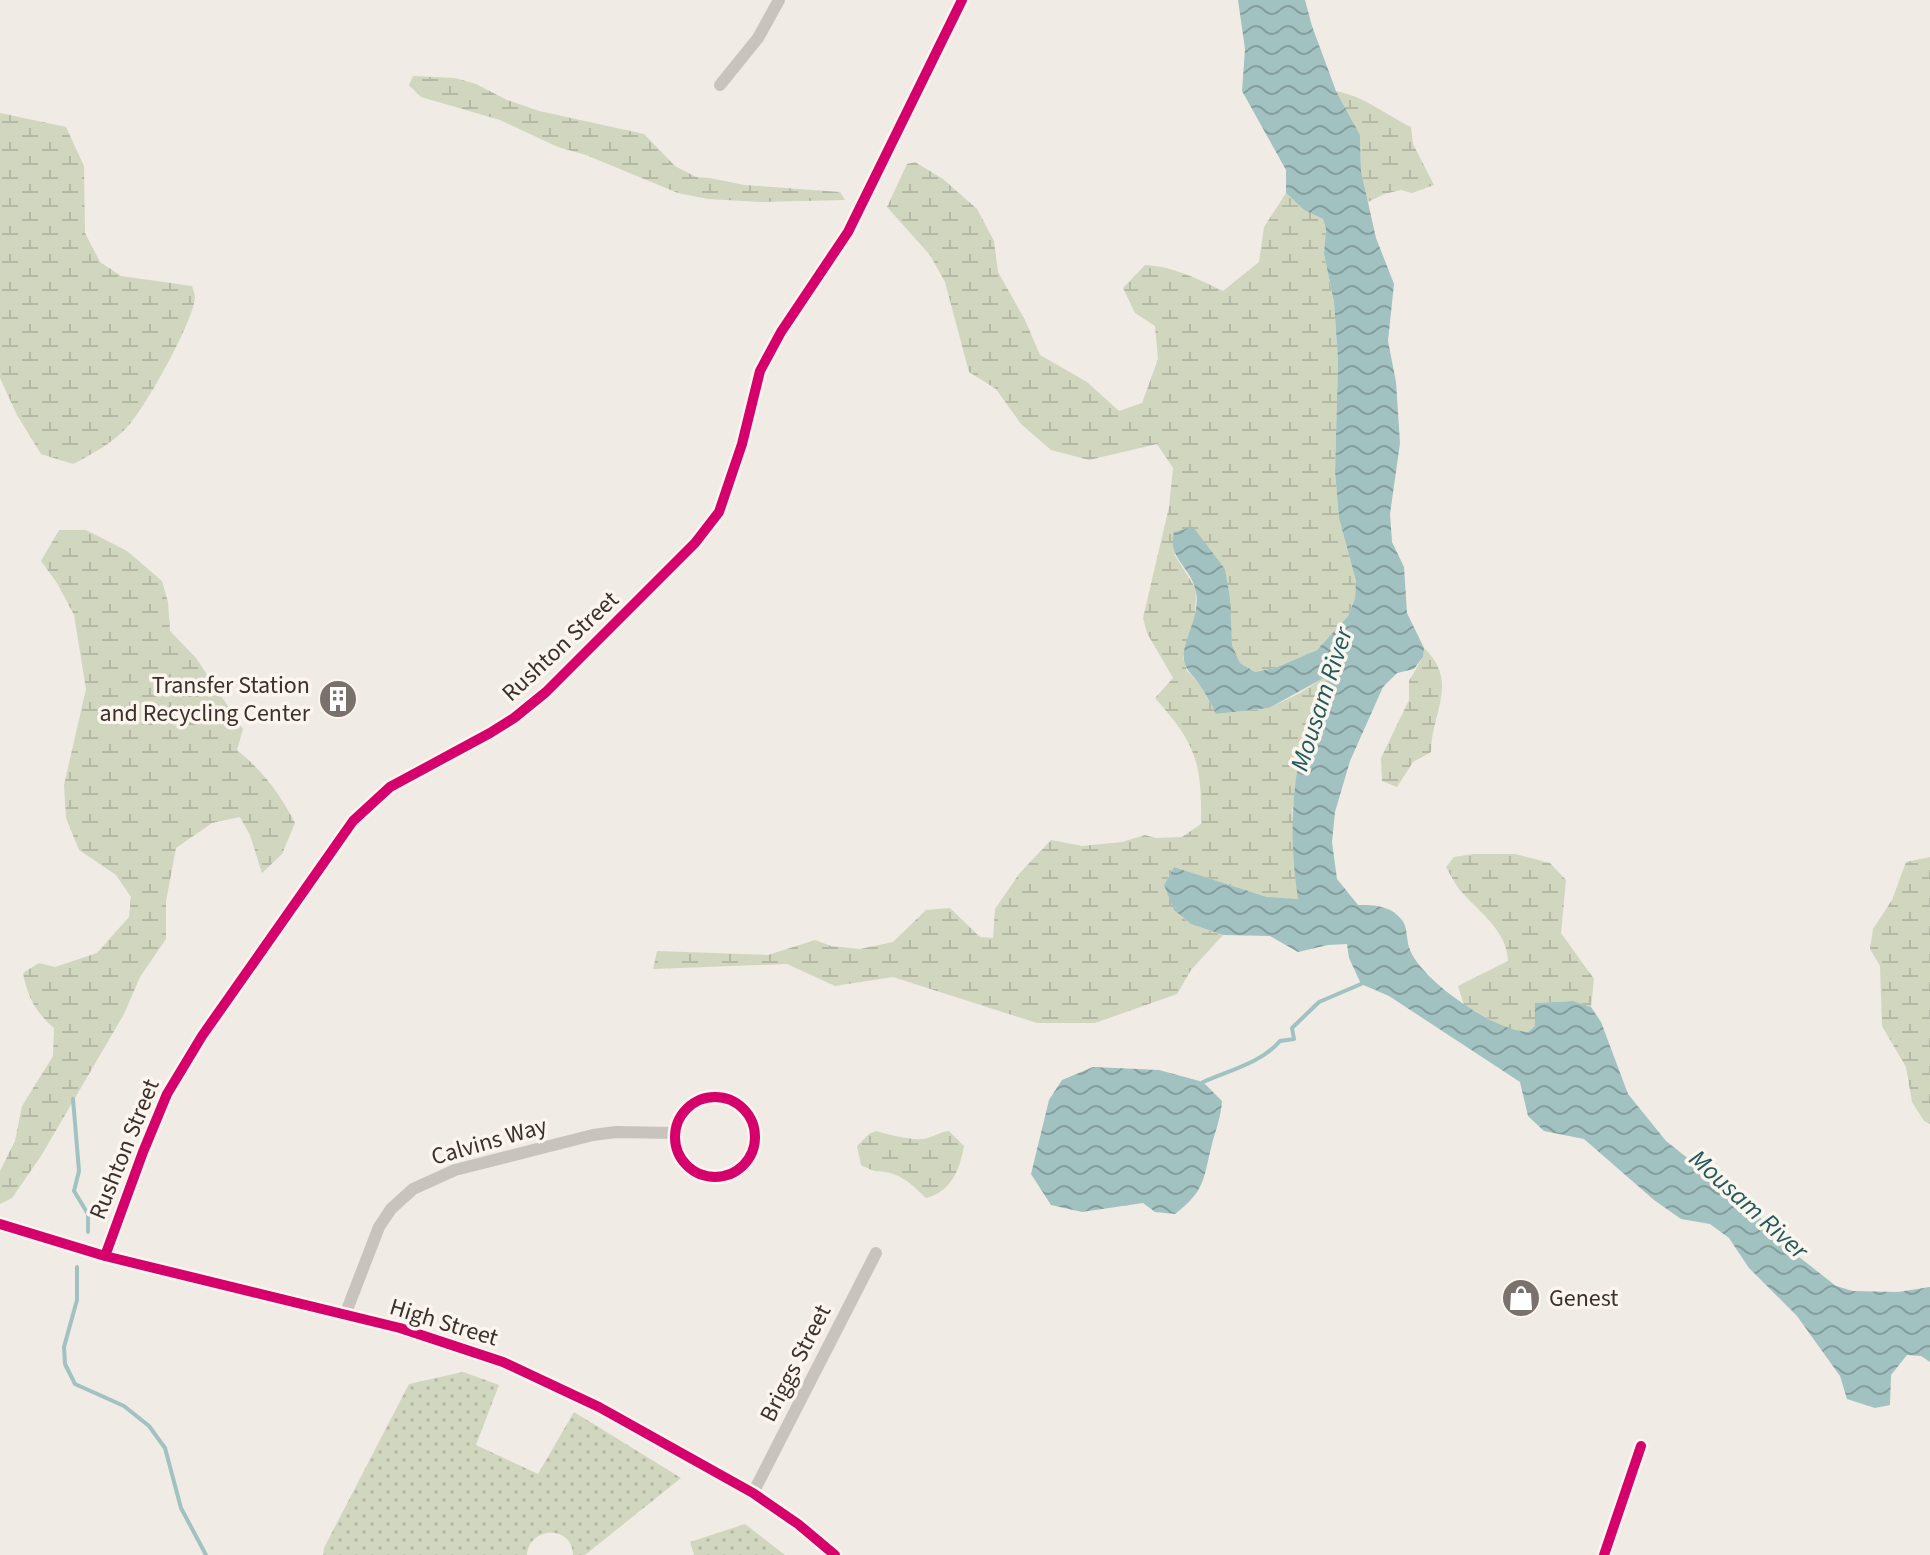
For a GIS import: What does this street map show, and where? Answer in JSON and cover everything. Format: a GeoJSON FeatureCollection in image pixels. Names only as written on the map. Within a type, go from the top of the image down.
{"type":"FeatureCollection","features":[{"type":"Feature","properties":{"kind":"street"},"geometry":{"type":"LineString","coordinates":[[720,85],[758,38],[779,0]]}},
{"type":"Feature","properties":{"kind":"street","name":"Rushton Street"},"geometry":{"type":"LineString","coordinates":[[105,1256],[167,1094],[202,1036],[353,821],[390,787],[502,725],[546,692],[695,543],[719,512],[742,444],[760,371],[781,332],[848,232],[962,0]]}},
{"type":"Feature","properties":{"kind":"street"},"geometry":{"type":"LineString","coordinates":[[723,1097],[745,1110],[753,1125],[754,1141],[749,1157],[738,1169],[714,1177],[698,1173],[684,1163],[676,1149],[675,1133],[678,1121],[694,1102],[723,1097]]}},
{"type":"Feature","properties":{"kind":"street","name":"Calvins Way"},"geometry":{"type":"LineString","coordinates":[[345,1315],[379,1227],[405,1195],[423,1183],[455,1170],[593,1135],[616,1132],[675,1133]]}},
{"type":"Feature","properties":{"kind":"street","name":"High Street"},"geometry":{"type":"LineString","coordinates":[[0,1224],[105,1256],[456,1345],[513,1366],[599,1407],[753,1493],[798,1524],[835,1555]]}},
{"type":"Feature","properties":{"kind":"street","name":"Briggs Street"},"geometry":{"type":"LineString","coordinates":[[753,1493],[876,1253]]}},
{"type":"Feature","properties":{"kind":"street"},"geometry":{"type":"LineString","coordinates":[[1604,1555],[1641,1446]]}},
{"type":"Feature","properties":{"kind":"green space"},"geometry":{"type":"Polygon","coordinates":[[[413,76],[455,78],[539,111],[644,134],[675,166],[696,177],[744,185],[840,192],[845,200],[760,202],[708,199],[678,193],[586,155],[558,147],[500,120],[421,97],[409,85],[413,76]]]}},
{"type":"Feature","properties":{"kind":"green space"},"geometry":{"type":"Polygon","coordinates":[[[1336,91],[1366,102],[1411,127],[1413,144],[1434,185],[1412,193],[1401,190],[1384,194],[1368,202],[1361,171],[1360,135],[1336,91]]]}},
{"type":"Feature","properties":{"kind":"green space"},"geometry":{"type":"Polygon","coordinates":[[[0,113],[66,127],[84,166],[85,233],[100,262],[121,276],[192,286],[195,295],[178,344],[137,415],[110,442],[73,464],[41,454],[17,415],[0,378],[0,113]]]}},
{"type":"Feature","properties":{"kind":"green space"},"geometry":{"type":"Polygon","coordinates":[[[915,162],[943,179],[977,209],[994,241],[998,272],[1025,320],[1040,355],[1087,382],[1119,411],[1142,403],[1158,359],[1155,326],[1135,313],[1123,288],[1145,265],[1175,271],[1223,291],[1259,262],[1264,227],[1286,193],[1304,210],[1323,219],[1326,229],[1324,254],[1334,302],[1338,361],[1335,472],[1339,518],[1356,581],[1355,598],[1348,616],[1317,650],[1275,668],[1255,672],[1240,663],[1232,645],[1225,569],[1209,549],[1174,554],[1196,589],[1195,622],[1183,658],[1187,671],[1200,684],[1216,714],[1269,708],[1329,674],[1316,708],[1292,810],[1299,899],[1270,898],[1174,867],[1164,885],[1174,907],[1192,924],[1223,935],[1191,970],[1177,994],[1095,1023],[1037,1023],[893,977],[835,986],[787,964],[653,969],[657,951],[768,955],[815,940],[831,946],[860,949],[893,942],[926,910],[950,908],[980,937],[993,938],[995,909],[1019,874],[1051,840],[1082,846],[1122,842],[1145,835],[1156,838],[1182,837],[1201,824],[1200,785],[1194,755],[1180,728],[1155,698],[1173,678],[1147,633],[1143,618],[1169,507],[1173,468],[1157,444],[1089,460],[1051,450],[1021,424],[996,389],[969,372],[945,282],[930,255],[887,207],[907,164],[915,162]]]}},
{"type":"Feature","properties":{"kind":"green space"},"geometry":{"type":"Polygon","coordinates":[[[59,530],[86,530],[127,551],[162,581],[168,602],[170,631],[196,658],[243,729],[237,750],[270,784],[295,823],[282,854],[262,873],[250,835],[240,817],[212,823],[176,848],[166,901],[166,939],[140,977],[124,1014],[41,1156],[12,1198],[0,1204],[0,1171],[15,1141],[22,1106],[53,1056],[54,1028],[33,1004],[23,973],[39,963],[55,967],[97,953],[129,917],[131,897],[116,875],[79,850],[66,818],[64,785],[86,689],[74,615],[41,561],[59,530]]]}},
{"type":"Feature","properties":{"kind":"green space"},"geometry":{"type":"Polygon","coordinates":[[[1424,648],[1435,661],[1442,686],[1431,752],[1413,762],[1397,787],[1382,781],[1381,758],[1409,700],[1409,681],[1423,657],[1424,648]]]}},
{"type":"Feature","properties":{"kind":"green space"},"geometry":{"type":"Polygon","coordinates":[[[1515,854],[1550,863],[1566,880],[1561,933],[1594,979],[1591,1007],[1572,1001],[1536,1003],[1535,1026],[1528,1032],[1513,1032],[1464,1005],[1458,986],[1508,961],[1497,930],[1459,889],[1446,867],[1454,857],[1515,854]]]}},
{"type":"Feature","properties":{"kind":"green space"},"geometry":{"type":"Polygon","coordinates":[[[1930,857],[1930,1124],[1924,1121],[1912,1102],[1906,1067],[1882,1026],[1880,966],[1870,949],[1873,929],[1892,900],[1906,862],[1930,857]]]}},
{"type":"Feature","properties":{"kind":"green space"},"geometry":{"type":"Polygon","coordinates":[[[876,1131],[917,1139],[949,1131],[964,1146],[953,1178],[942,1191],[926,1198],[898,1176],[861,1165],[857,1146],[876,1131]]]}},
{"type":"Feature","properties":{"kind":"green space"},"geometry":{"type":"Polygon","coordinates":[[[463,1372],[499,1385],[476,1445],[538,1474],[574,1412],[681,1478],[585,1555],[573,1555],[566,1538],[551,1533],[535,1539],[527,1555],[323,1555],[409,1384],[463,1372]]]}},
{"type":"Feature","properties":{"kind":"green space"},"geometry":{"type":"Polygon","coordinates":[[[745,1524],[785,1555],[694,1555],[690,1542],[745,1524]]]}},
{"type":"Feature","properties":{"kind":"water","name":"Mousam River"},"geometry":{"type":"Polygon","coordinates":[[[1238,0],[1305,0],[1336,91],[1360,135],[1361,171],[1376,238],[1394,284],[1388,341],[1396,382],[1400,443],[1390,514],[1392,542],[1404,567],[1407,613],[1424,648],[1423,657],[1414,669],[1397,673],[1383,687],[1350,761],[1335,812],[1332,842],[1337,879],[1358,905],[1382,907],[1397,915],[1405,926],[1410,950],[1417,962],[1444,989],[1479,1014],[1528,1032],[1535,1026],[1535,1003],[1573,1001],[1591,1007],[1601,1022],[1628,1094],[1666,1141],[1709,1175],[1732,1188],[1794,1253],[1836,1286],[1853,1291],[1898,1292],[1930,1287],[1930,1362],[1921,1356],[1907,1355],[1891,1375],[1890,1405],[1875,1408],[1847,1399],[1840,1376],[1797,1316],[1749,1268],[1729,1238],[1710,1224],[1681,1219],[1654,1200],[1584,1139],[1544,1131],[1528,1116],[1520,1082],[1389,996],[1361,984],[1349,958],[1347,944],[1298,952],[1270,936],[1223,935],[1191,924],[1174,910],[1164,885],[1174,867],[1267,897],[1298,899],[1293,839],[1296,778],[1306,731],[1329,675],[1269,708],[1216,714],[1184,661],[1197,598],[1192,580],[1173,548],[1174,532],[1193,527],[1225,569],[1232,645],[1240,663],[1255,672],[1275,668],[1317,650],[1348,616],[1355,598],[1356,581],[1339,518],[1335,472],[1338,361],[1334,302],[1324,254],[1326,229],[1323,219],[1304,210],[1286,193],[1286,170],[1242,91],[1245,49],[1238,0]]]}},
{"type":"Feature","properties":{"kind":"water"},"geometry":{"type":"Polygon","coordinates":[[[1093,1067],[1159,1070],[1203,1082],[1222,1101],[1202,1183],[1193,1198],[1175,1214],[1155,1212],[1143,1203],[1082,1212],[1051,1205],[1031,1174],[1049,1100],[1062,1080],[1093,1067]]]}},
{"type":"Feature","properties":{"kind":"waterway"},"geometry":{"type":"LineString","coordinates":[[1203,1082],[1254,1060],[1280,1041],[1294,1039],[1292,1028],[1319,1002],[1361,984]]}},
{"type":"Feature","properties":{"kind":"waterway"},"geometry":{"type":"LineString","coordinates":[[73,1099],[79,1171],[74,1191],[88,1214],[88,1232]]}},
{"type":"Feature","properties":{"kind":"waterway"},"geometry":{"type":"LineString","coordinates":[[77,1267],[77,1300],[64,1347],[65,1364],[75,1384],[124,1406],[149,1426],[165,1448],[181,1508],[206,1555]]}},
{"type":"Feature","properties":{"kind":"cycle path"},"geometry":{"type":"LineString","coordinates":[[105,1256],[167,1094],[202,1036],[353,821],[390,787],[490,733],[546,692],[695,543],[719,512],[742,444],[760,371],[781,332],[848,232],[962,0]]}},
{"type":"Feature","properties":{"kind":"cycle path"},"geometry":{"type":"LineString","coordinates":[[715,1097],[730,1100],[743,1109],[752,1122],[755,1137],[752,1152],[743,1165],[730,1174],[715,1177],[700,1174],[687,1165],[678,1152],[675,1137],[678,1122],[687,1109],[700,1100],[715,1097]]}},
{"type":"Feature","properties":{"kind":"cycle path"},"geometry":{"type":"LineString","coordinates":[[0,1224],[105,1256],[400,1328],[503,1362],[599,1407],[753,1493],[798,1524],[835,1555]]}},
{"type":"Feature","properties":{"kind":"cycle path"},"geometry":{"type":"LineString","coordinates":[[1604,1555],[1641,1446]]}},
{"type":"Feature","properties":{"kind":"place","name":"Transfer Station and Recycling Center"},"geometry":{"type":"Point","coordinates":[338,699]}},
{"type":"Feature","properties":{"kind":"place","name":"Genest"},"geometry":{"type":"Point","coordinates":[1521,1298]}}]}
